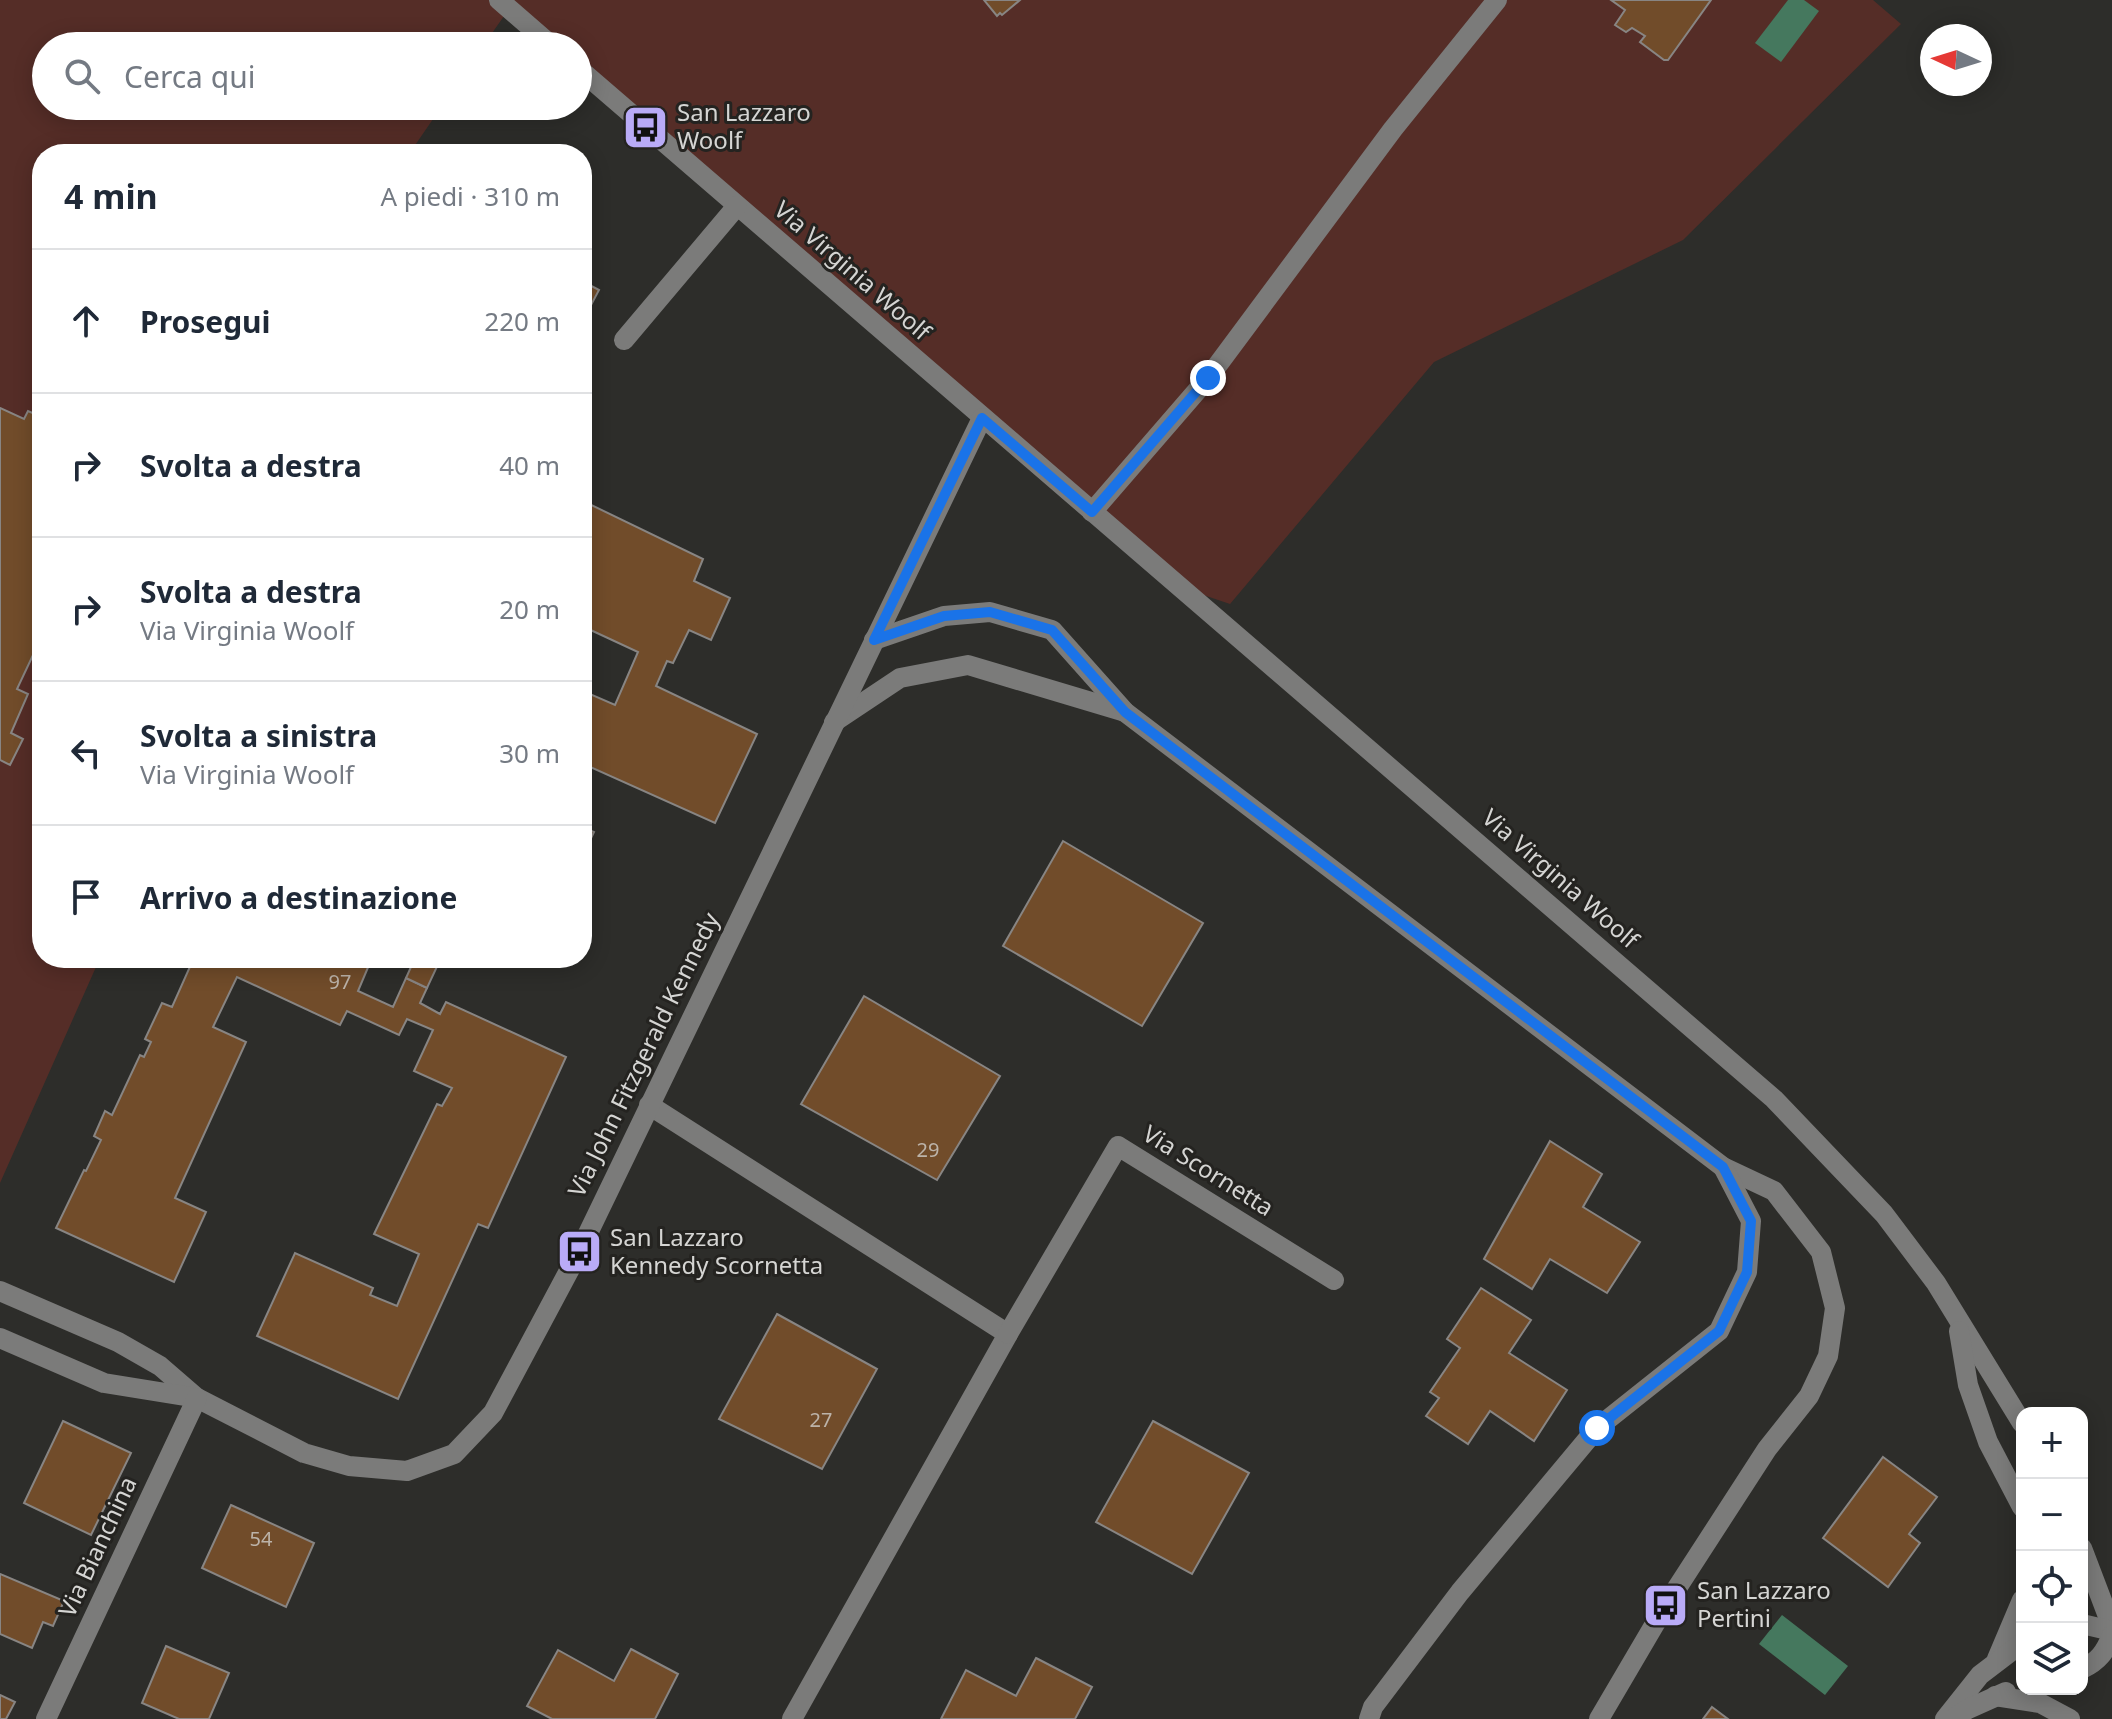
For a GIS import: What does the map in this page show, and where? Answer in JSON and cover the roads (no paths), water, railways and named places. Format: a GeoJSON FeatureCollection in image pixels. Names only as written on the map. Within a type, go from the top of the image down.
{"type":"FeatureCollection","features":[{"type":"Feature","properties":{"kind":"street"},"geometry":{"type":"LineString","coordinates":[[499,0],[536,32]]}},
{"type":"Feature","properties":{"kind":"street"},"geometry":{"type":"LineString","coordinates":[[1092,512],[1208,378],[1393,129],[1497,0]]}},
{"type":"Feature","properties":{"kind":"street","name":"Via Virginia Woolf"},"geometry":{"type":"LineString","coordinates":[[592,80],[1774,1099],[1884,1214],[1936,1283],[2016,1413]]}},
{"type":"Feature","properties":{"kind":"street"},"geometry":{"type":"LineString","coordinates":[[624,340],[737,206]]}},
{"type":"Feature","properties":{"kind":"street","name":"Via John Fitzgerald Kennedy"},"geometry":{"type":"LineString","coordinates":[[0,1291],[118,1342],[160,1366],[197,1398],[304,1453],[349,1466],[407,1471],[454,1454],[493,1413],[579,1252],[982,418]]}},
{"type":"Feature","properties":{"kind":"street"},"geometry":{"type":"LineString","coordinates":[[874,640],[944,616],[990,612],[1052,630],[1125,712],[1723,1167],[1774,1191],[1821,1252],[1835,1308],[1828,1356],[1809,1396],[1767,1449],[1683,1579],[1599,1719]]}},
{"type":"Feature","properties":{"kind":"street"},"geometry":{"type":"LineString","coordinates":[[834,722],[900,678],[968,665],[1125,712]]}},
{"type":"Feature","properties":{"kind":"street"},"geometry":{"type":"LineString","coordinates":[[649,1105],[1008,1334]]}},
{"type":"Feature","properties":{"kind":"street","name":"Via Scornetta"},"geometry":{"type":"LineString","coordinates":[[792,1719],[1008,1334],[1118,1146],[1334,1280]]}},
{"type":"Feature","properties":{"kind":"street"},"geometry":{"type":"LineString","coordinates":[[1369,1719],[1373,1707],[1460,1592],[1597,1428],[1719,1331],[1747,1272],[1751,1221],[1723,1167]]}},
{"type":"Feature","properties":{"kind":"street","name":"Via Virginia Woolf"},"geometry":{"type":"LineString","coordinates":[[1957,1319],[1968,1385],[1988,1442],[2016,1496]]}},
{"type":"Feature","properties":{"kind":"street","name":"Via John Fitzgerald Kennedy"},"geometry":{"type":"LineString","coordinates":[[0,1338],[104,1383],[197,1398]]}},
{"type":"Feature","properties":{"kind":"street","name":"Via Bianchina"},"geometry":{"type":"LineString","coordinates":[[46,1719],[197,1398]]}},
{"type":"Feature","properties":{"kind":"street"},"geometry":{"type":"LineString","coordinates":[[2083,1551],[2112,1631],[2098,1661],[2088,1666]]}},
{"type":"Feature","properties":{"kind":"street"},"geometry":{"type":"LineString","coordinates":[[1996,1661],[2016,1614]]}},
{"type":"Feature","properties":{"kind":"street"},"geometry":{"type":"LineString","coordinates":[[2088,1625],[2112,1631]]}},
{"type":"Feature","properties":{"kind":"street"},"geometry":{"type":"LineString","coordinates":[[1945,1719],[1970,1686],[2016,1647]]}},
{"type":"Feature","properties":{"kind":"street"},"geometry":{"type":"LineString","coordinates":[[1953,1719],[1995,1696],[2016,1689]]}},
{"type":"Feature","properties":{"kind":"street"},"geometry":{"type":"LineString","coordinates":[[1995,1696],[2040,1703],[2070,1719]]}},
{"type":"Feature","properties":{"kind":"place","name":"San Lazzaro Woolf"},"geometry":{"type":"Point","coordinates":[646,127]}},
{"type":"Feature","properties":{"kind":"place","name":"San Lazzaro Kennedy Scornetta"},"geometry":{"type":"Point","coordinates":[579,1252]}},
{"type":"Feature","properties":{"kind":"place","name":"San Lazzaro Pertini"},"geometry":{"type":"Point","coordinates":[1666,1605]}}]}
